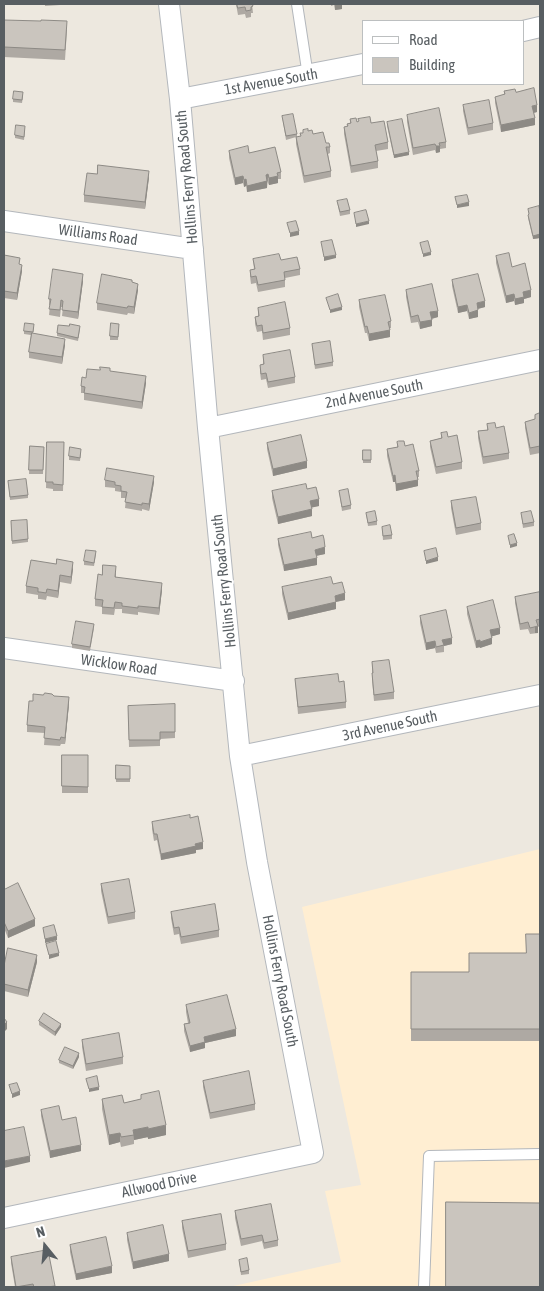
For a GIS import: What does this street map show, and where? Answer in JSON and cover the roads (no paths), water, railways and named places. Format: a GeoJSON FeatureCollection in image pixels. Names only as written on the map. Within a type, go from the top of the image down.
{"type":"FeatureCollection","features":[{"type":"Feature","properties":{"kind":"street","name":"Hollins Ferry Road South"},"geometry":{"type":"LineString","coordinates":[[169,4],[180,99],[208,428],[240,756],[257,862],[313,1153]]}},
{"type":"Feature","properties":{"kind":"street"},"geometry":{"type":"LineString","coordinates":[[524,31],[540,27]]}},
{"type":"Feature","properties":{"kind":"street","name":"1st Avenue South"},"geometry":{"type":"LineString","coordinates":[[180,99],[362,64]]}},
{"type":"Feature","properties":{"kind":"street","name":"Williams Road"},"geometry":{"type":"LineString","coordinates":[[4,221],[193,249]]}},
{"type":"Feature","properties":{"kind":"street","name":"2nd Avenue South"},"geometry":{"type":"LineString","coordinates":[[208,428],[540,360]]}},
{"type":"Feature","properties":{"kind":"street","name":"Wicklow Road"},"geometry":{"type":"LineString","coordinates":[[4,648],[234,681]]}},
{"type":"Feature","properties":{"kind":"street","name":"3rd Avenue South"},"geometry":{"type":"LineString","coordinates":[[240,756],[540,695]]}},
{"type":"Feature","properties":{"kind":"street","name":"Allwood Drive"},"geometry":{"type":"LineString","coordinates":[[4,1218],[313,1153]]}},
{"type":"Feature","properties":{"kind":"lane"},"geometry":{"type":"LineString","coordinates":[[298,4],[308,76]]}},
{"type":"Feature","properties":{"kind":"lane"},"geometry":{"type":"LineString","coordinates":[[424,1287],[430,1156],[540,1154]]}}]}
